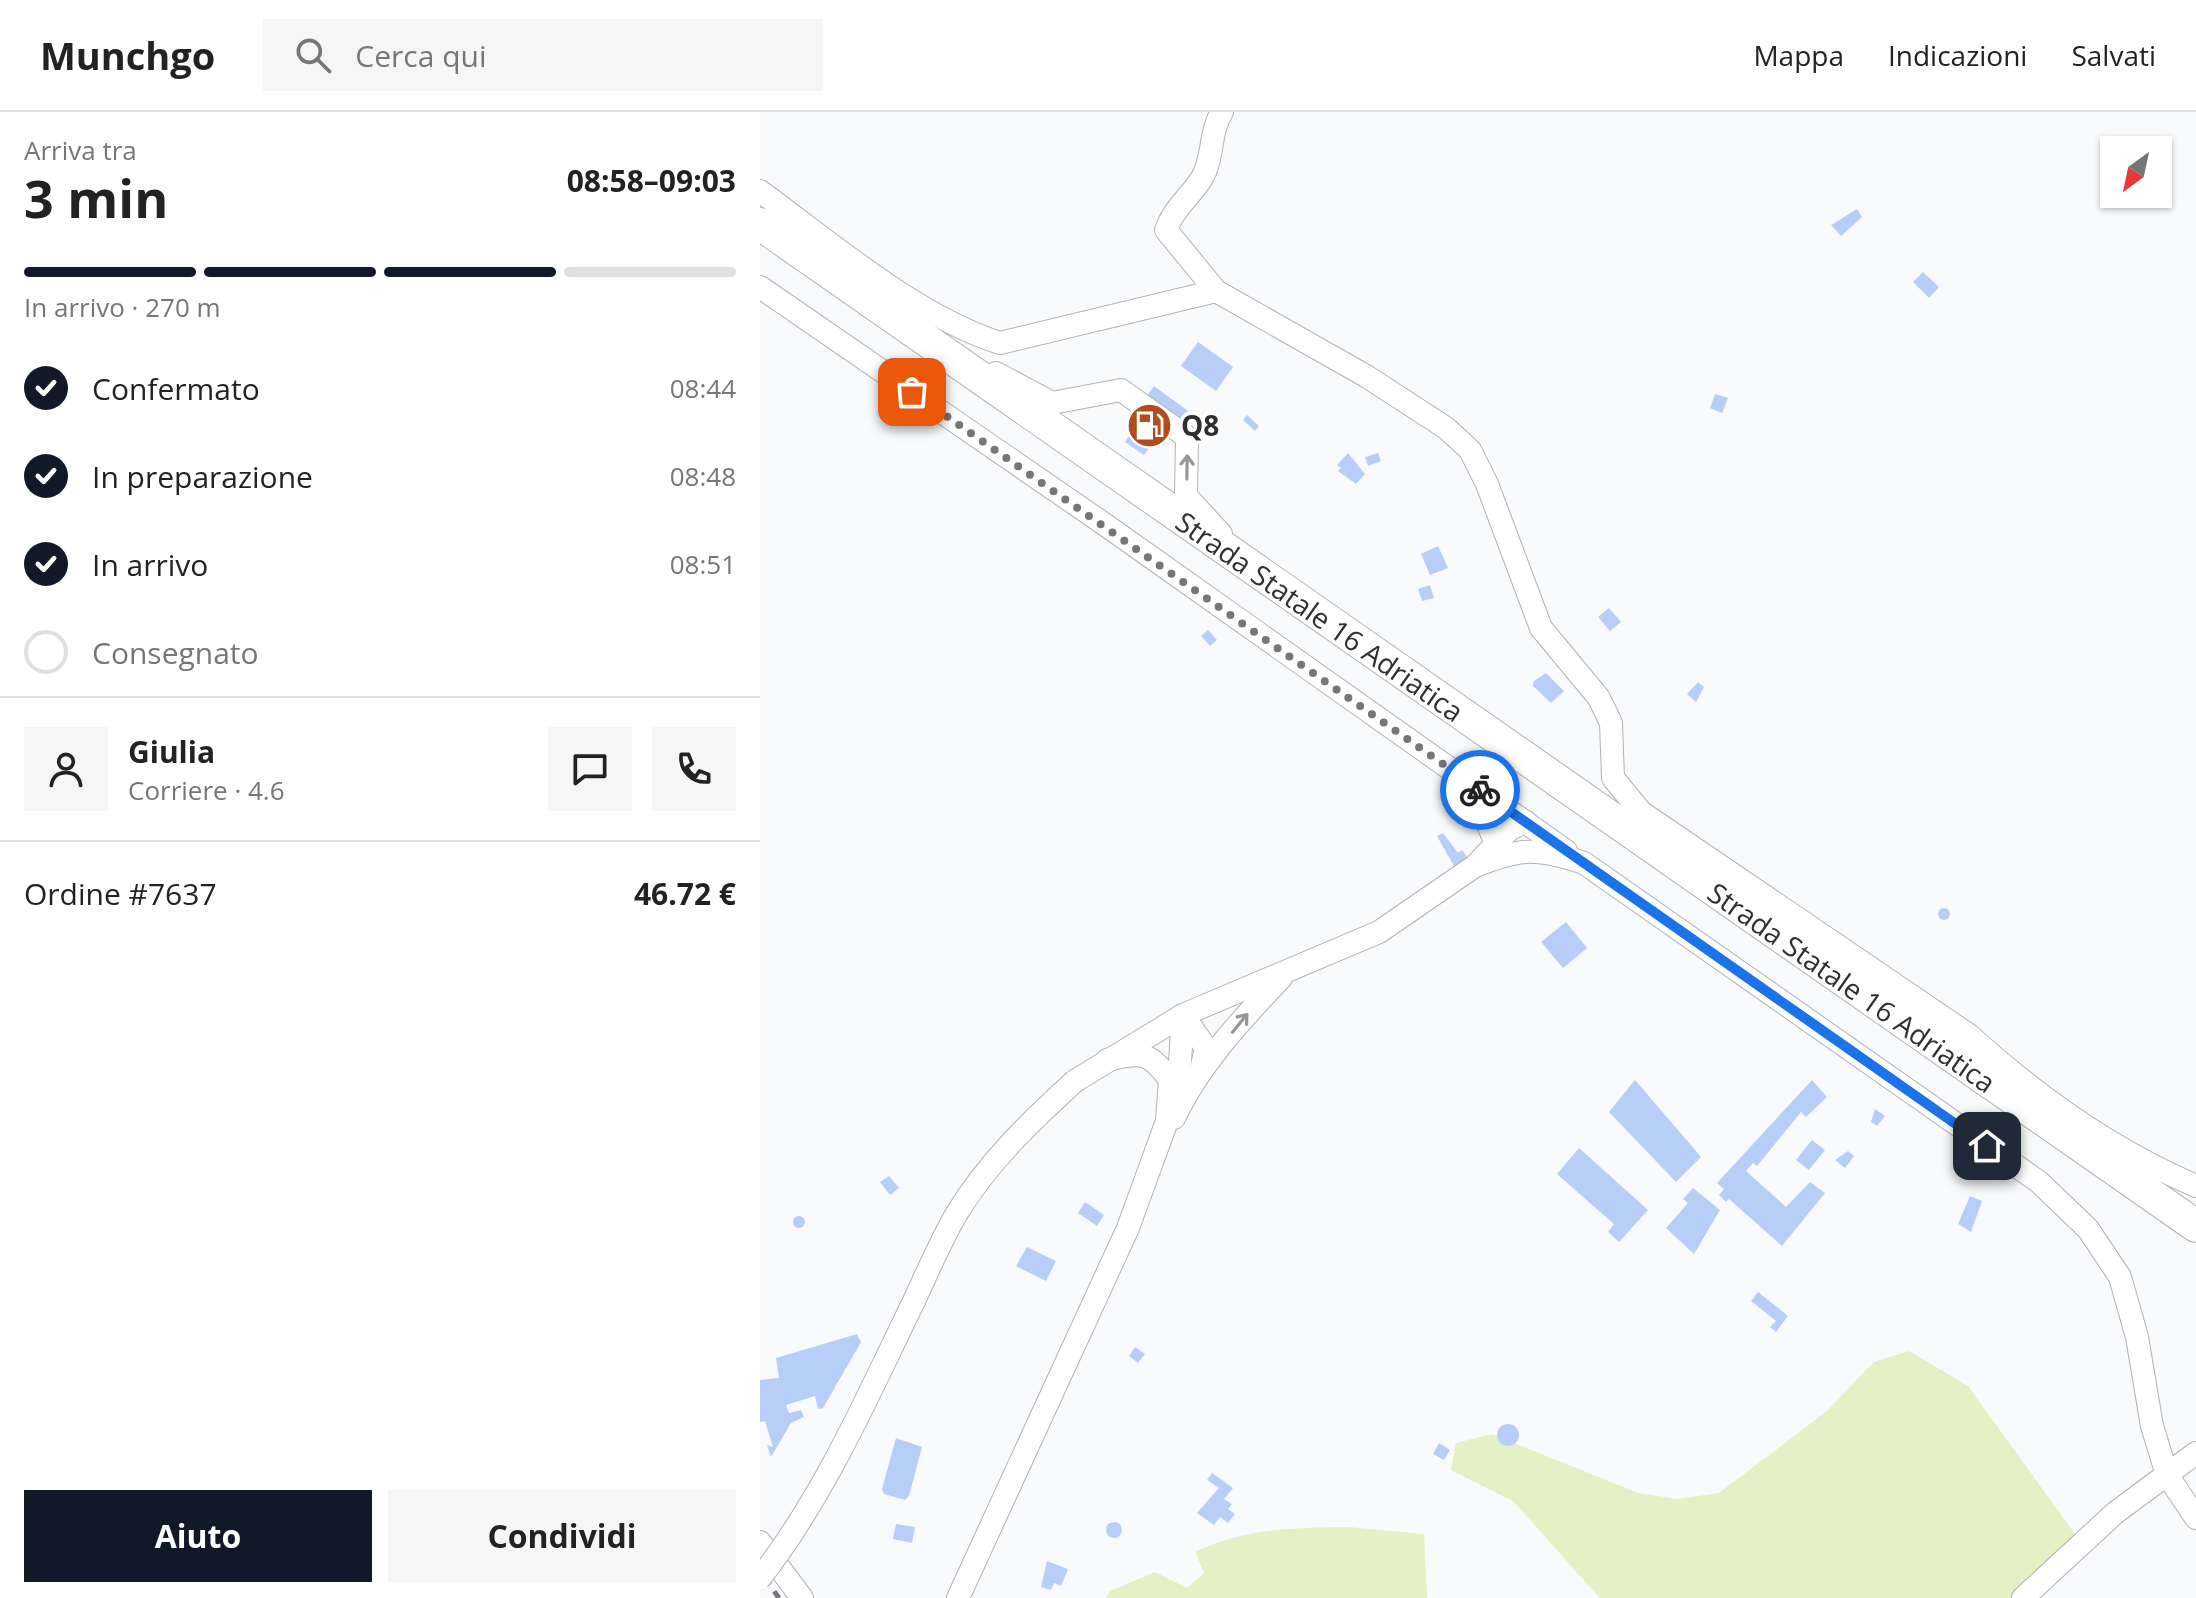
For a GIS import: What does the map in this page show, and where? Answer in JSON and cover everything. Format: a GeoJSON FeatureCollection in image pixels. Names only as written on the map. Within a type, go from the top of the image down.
{"type":"FeatureCollection","features":[{"type":"Feature","properties":{"kind":"highway","name":"Strada Statale 16 Adriatica"},"geometry":{"type":"LineString","coordinates":[[760,224],[2196,1226]]}},
{"type":"Feature","properties":{"kind":"highway","name":"Strada Statale 16 Adriatica"},"geometry":{"type":"LineString","coordinates":[[760,248],[2196,1249]]}},
{"type":"Feature","properties":{"kind":"street"},"geometry":{"type":"LineString","coordinates":[[1222,112],[1212,132],[1201,179],[1170,217],[1166,230],[1216,291],[1366,376],[1446,428],[1470,450],[1487,484],[1541,628],[1599,698],[1611,723],[1613,778],[1641,812],[1969,1035],[2012,1074],[2088,1127],[2156,1169],[2196,1186]]}},
{"type":"Feature","properties":{"kind":"street"},"geometry":{"type":"LineString","coordinates":[[760,191],[932,312],[967,332],[1000,343],[1216,291]]}},
{"type":"Feature","properties":{"kind":"street"},"geometry":{"type":"LineString","coordinates":[[760,287],[1107,526],[2039,1182],[2088,1229],[2120,1277],[2132,1319],[2152,1426],[2167,1475],[2196,1518]]}},
{"type":"Feature","properties":{"kind":"street"},"geometry":{"type":"LineString","coordinates":[[951,359],[975,361],[1052,403],[1121,390],[1187,437],[1186,496],[1220,533],[1281,578],[1303,605]]}},
{"type":"Feature","properties":{"kind":"street"},"geometry":{"type":"LineString","coordinates":[[1471,783],[1499,850]]}},
{"type":"Feature","properties":{"kind":"street"},"geometry":{"type":"LineString","coordinates":[[760,1578],[783,1550],[820,1488],[957,1214],[989,1167],[1033,1119],[1075,1081],[1183,1015],[1379,932],[1499,850],[1519,842],[1526,822]]}},
{"type":"Feature","properties":{"kind":"street"},"geometry":{"type":"LineString","coordinates":[[1499,850],[1550,851],[1584,863]]}},
{"type":"Feature","properties":{"kind":"street"},"geometry":{"type":"LineString","coordinates":[[1194,1082],[1253,1007],[1287,972]]}},
{"type":"Feature","properties":{"kind":"street"},"geometry":{"type":"LineString","coordinates":[[1154,1159],[1194,1082],[1206,1048],[1183,1015]]}},
{"type":"Feature","properties":{"kind":"street"},"geometry":{"type":"LineString","coordinates":[[958,1598],[1128,1228],[1154,1159],[1179,1077],[1183,1015]]}},
{"type":"Feature","properties":{"kind":"street"},"geometry":{"type":"LineString","coordinates":[[1107,1060],[1142,1054],[1156,1060],[1170,1080],[1171,1099]]}},
{"type":"Feature","properties":{"kind":"street"},"geometry":{"type":"LineString","coordinates":[[2023,1598],[2115,1513],[2196,1453]]}},
{"type":"Feature","properties":{"kind":"street"},"geometry":{"type":"LineString","coordinates":[[760,1542],[802,1598]]}},
{"type":"Feature","properties":{"kind":"green space"},"geometry":{"type":"Polygon","coordinates":[[[1909,1351],[1968,1386],[2080,1541],[2012,1598],[1600,1598],[1513,1501],[1451,1470],[1456,1443],[1492,1434],[1638,1493],[1677,1499],[1719,1493],[1827,1411],[1874,1362],[1909,1351]]]}},
{"type":"Feature","properties":{"kind":"green space"},"geometry":{"type":"Polygon","coordinates":[[[1348,1527],[1424,1534],[1427,1598],[1106,1598],[1110,1591],[1155,1572],[1187,1588],[1204,1573],[1195,1552],[1232,1538],[1289,1529],[1348,1527]]]}},
{"type":"Feature","properties":{"kind":"building"},"geometry":{"type":"Polygon","coordinates":[[[1857,209],[1862,217],[1841,236],[1831,225],[1857,209]]]}},
{"type":"Feature","properties":{"kind":"building"},"geometry":{"type":"Polygon","coordinates":[[[1923,272],[1939,287],[1929,298],[1913,282],[1923,272]]]}},
{"type":"Feature","properties":{"kind":"building"},"geometry":{"type":"Polygon","coordinates":[[[1198,342],[1233,367],[1216,391],[1181,366],[1198,342]]]}},
{"type":"Feature","properties":{"kind":"building"},"geometry":{"type":"Polygon","coordinates":[[[1154,386],[1188,411],[1163,446],[1155,440],[1144,455],[1125,442],[1136,426],[1129,421],[1154,386]]]}},
{"type":"Feature","properties":{"kind":"building"},"geometry":{"type":"Polygon","coordinates":[[[1715,394],[1728,398],[1722,413],[1710,408],[1715,394]]]}},
{"type":"Feature","properties":{"kind":"building"},"geometry":{"type":"Polygon","coordinates":[[[1247,415],[1259,426],[1255,431],[1243,420],[1247,415]]]}},
{"type":"Feature","properties":{"kind":"building"},"geometry":{"type":"Polygon","coordinates":[[[1348,453],[1365,474],[1356,484],[1338,471],[1341,468],[1337,465],[1348,453]]]}},
{"type":"Feature","properties":{"kind":"building"},"geometry":{"type":"Polygon","coordinates":[[[1378,453],[1381,461],[1368,466],[1365,457],[1378,453]]]}},
{"type":"Feature","properties":{"kind":"building"},"geometry":{"type":"Polygon","coordinates":[[[1438,546],[1448,568],[1430,575],[1421,554],[1438,546]]]}},
{"type":"Feature","properties":{"kind":"building"},"geometry":{"type":"Polygon","coordinates":[[[1430,585],[1434,598],[1422,601],[1418,589],[1430,585]]]}},
{"type":"Feature","properties":{"kind":"building"},"geometry":{"type":"Polygon","coordinates":[[[1609,608],[1621,622],[1610,631],[1598,617],[1609,608]]]}},
{"type":"Feature","properties":{"kind":"building"},"geometry":{"type":"Polygon","coordinates":[[[1208,630],[1217,640],[1210,646],[1201,636],[1208,630]]]}},
{"type":"Feature","properties":{"kind":"building"},"geometry":{"type":"Polygon","coordinates":[[[1546,673],[1564,691],[1551,703],[1533,686],[1534,681],[1546,673]]]}},
{"type":"Feature","properties":{"kind":"building"},"geometry":{"type":"Polygon","coordinates":[[[1698,682],[1704,687],[1696,702],[1687,694],[1698,682]]]}},
{"type":"Feature","properties":{"kind":"building"},"geometry":{"type":"Polygon","coordinates":[[[1443,833],[1458,853],[1462,850],[1469,860],[1455,868],[1437,836],[1443,833]]]}},
{"type":"Feature","properties":{"kind":"building"},"geometry":{"type":"Polygon","coordinates":[[[1944,908],[1950,914],[1944,920],[1938,914],[1944,908]]]}},
{"type":"Feature","properties":{"kind":"building"},"geometry":{"type":"Polygon","coordinates":[[[1566,922],[1587,948],[1563,968],[1541,942],[1566,922]]]}},
{"type":"Feature","properties":{"kind":"building"},"geometry":{"type":"Polygon","coordinates":[[[1635,1080],[1701,1157],[1676,1182],[1609,1112],[1635,1080]]]}},
{"type":"Feature","properties":{"kind":"building"},"geometry":{"type":"Polygon","coordinates":[[[1812,1080],[1827,1097],[1806,1117],[1801,1112],[1757,1166],[1753,1163],[1746,1171],[1786,1207],[1810,1182],[1825,1193],[1782,1246],[1729,1199],[1726,1202],[1719,1195],[1724,1189],[1717,1183],[1812,1080]]]}},
{"type":"Feature","properties":{"kind":"building"},"geometry":{"type":"Polygon","coordinates":[[[1875,1109],[1885,1116],[1877,1126],[1871,1122],[1875,1109]]]}},
{"type":"Feature","properties":{"kind":"building"},"geometry":{"type":"Polygon","coordinates":[[[1812,1140],[1825,1150],[1809,1170],[1796,1160],[1812,1140]]]}},
{"type":"Feature","properties":{"kind":"building"},"geometry":{"type":"Polygon","coordinates":[[[1579,1148],[1648,1210],[1619,1242],[1608,1232],[1614,1224],[1557,1174],[1579,1148]]]}},
{"type":"Feature","properties":{"kind":"building"},"geometry":{"type":"Polygon","coordinates":[[[1848,1151],[1854,1156],[1845,1168],[1835,1160],[1848,1151]]]}},
{"type":"Feature","properties":{"kind":"building"},"geometry":{"type":"Polygon","coordinates":[[[889,1176],[899,1188],[890,1195],[880,1182],[889,1176]]]}},
{"type":"Feature","properties":{"kind":"building"},"geometry":{"type":"Polygon","coordinates":[[[1693,1188],[1720,1210],[1694,1254],[1666,1228],[1688,1203],[1683,1199],[1693,1188]]]}},
{"type":"Feature","properties":{"kind":"building"},"geometry":{"type":"Polygon","coordinates":[[[1970,1196],[1982,1201],[1971,1232],[1958,1224],[1970,1196]]]}},
{"type":"Feature","properties":{"kind":"building"},"geometry":{"type":"Polygon","coordinates":[[[1085,1202],[1104,1215],[1097,1226],[1078,1213],[1085,1202]]]}},
{"type":"Feature","properties":{"kind":"building"},"geometry":{"type":"Polygon","coordinates":[[[794,1217],[804,1217],[804,1227],[794,1227],[794,1217]]]}},
{"type":"Feature","properties":{"kind":"building"},"geometry":{"type":"Polygon","coordinates":[[[1027,1247],[1056,1261],[1046,1281],[1016,1266],[1027,1247]]]}},
{"type":"Feature","properties":{"kind":"building"},"geometry":{"type":"Polygon","coordinates":[[[1758,1292],[1788,1316],[1776,1332],[1770,1327],[1776,1321],[1751,1301],[1758,1292]]]}},
{"type":"Feature","properties":{"kind":"building"},"geometry":{"type":"Polygon","coordinates":[[[857,1334],[861,1342],[823,1408],[818,1409],[815,1396],[786,1405],[789,1413],[801,1410],[804,1417],[791,1423],[771,1457],[767,1445],[773,1447],[765,1421],[760,1422],[760,1380],[779,1378],[776,1358],[857,1334]]]}},
{"type":"Feature","properties":{"kind":"building"},"geometry":{"type":"Polygon","coordinates":[[[1135,1347],[1145,1354],[1138,1363],[1129,1356],[1135,1347]]]}},
{"type":"Feature","properties":{"kind":"building"},"geometry":{"type":"Polygon","coordinates":[[[1508,1424],[1516,1427],[1519,1435],[1516,1443],[1508,1446],[1500,1443],[1497,1435],[1500,1427],[1508,1424]]]}},
{"type":"Feature","properties":{"kind":"building"},"geometry":{"type":"Polygon","coordinates":[[[896,1438],[922,1447],[909,1496],[905,1500],[884,1494],[882,1489],[896,1438]]]}},
{"type":"Feature","properties":{"kind":"building"},"geometry":{"type":"Polygon","coordinates":[[[1439,1443],[1450,1450],[1444,1460],[1433,1454],[1439,1443]]]}},
{"type":"Feature","properties":{"kind":"building"},"geometry":{"type":"Polygon","coordinates":[[[1212,1473],[1233,1488],[1224,1499],[1232,1504],[1228,1509],[1235,1514],[1228,1523],[1220,1517],[1214,1525],[1197,1513],[1219,1488],[1207,1480],[1212,1473]]]}},
{"type":"Feature","properties":{"kind":"building"},"geometry":{"type":"Polygon","coordinates":[[[1111,1522],[1117,1522],[1122,1530],[1120,1536],[1111,1538],[1106,1533],[1106,1527],[1111,1522]]]}},
{"type":"Feature","properties":{"kind":"building"},"geometry":{"type":"Polygon","coordinates":[[[896,1524],[915,1527],[912,1543],[893,1539],[896,1524]]]}},
{"type":"Feature","properties":{"kind":"building"},"geometry":{"type":"Polygon","coordinates":[[[1047,1561],[1068,1569],[1061,1586],[1054,1583],[1051,1590],[1041,1587],[1047,1561]]]}},
{"type":"Feature","properties":{"kind":"railway"},"geometry":{"type":"LineString","coordinates":[[760,1572],[779,1598]]}},
{"type":"Feature","properties":{"kind":"way so far"},"geometry":{"type":"LineString","coordinates":[[912,392],[1480,790]]}},
{"type":"Feature","properties":{"kind":"place","name":"Q8"},"geometry":{"type":"Point","coordinates":[1150,425]}},
{"type":"Feature","properties":{"kind":"route"},"geometry":{"type":"LineString","coordinates":[[1480,790],[1987,1146]]}}]}
